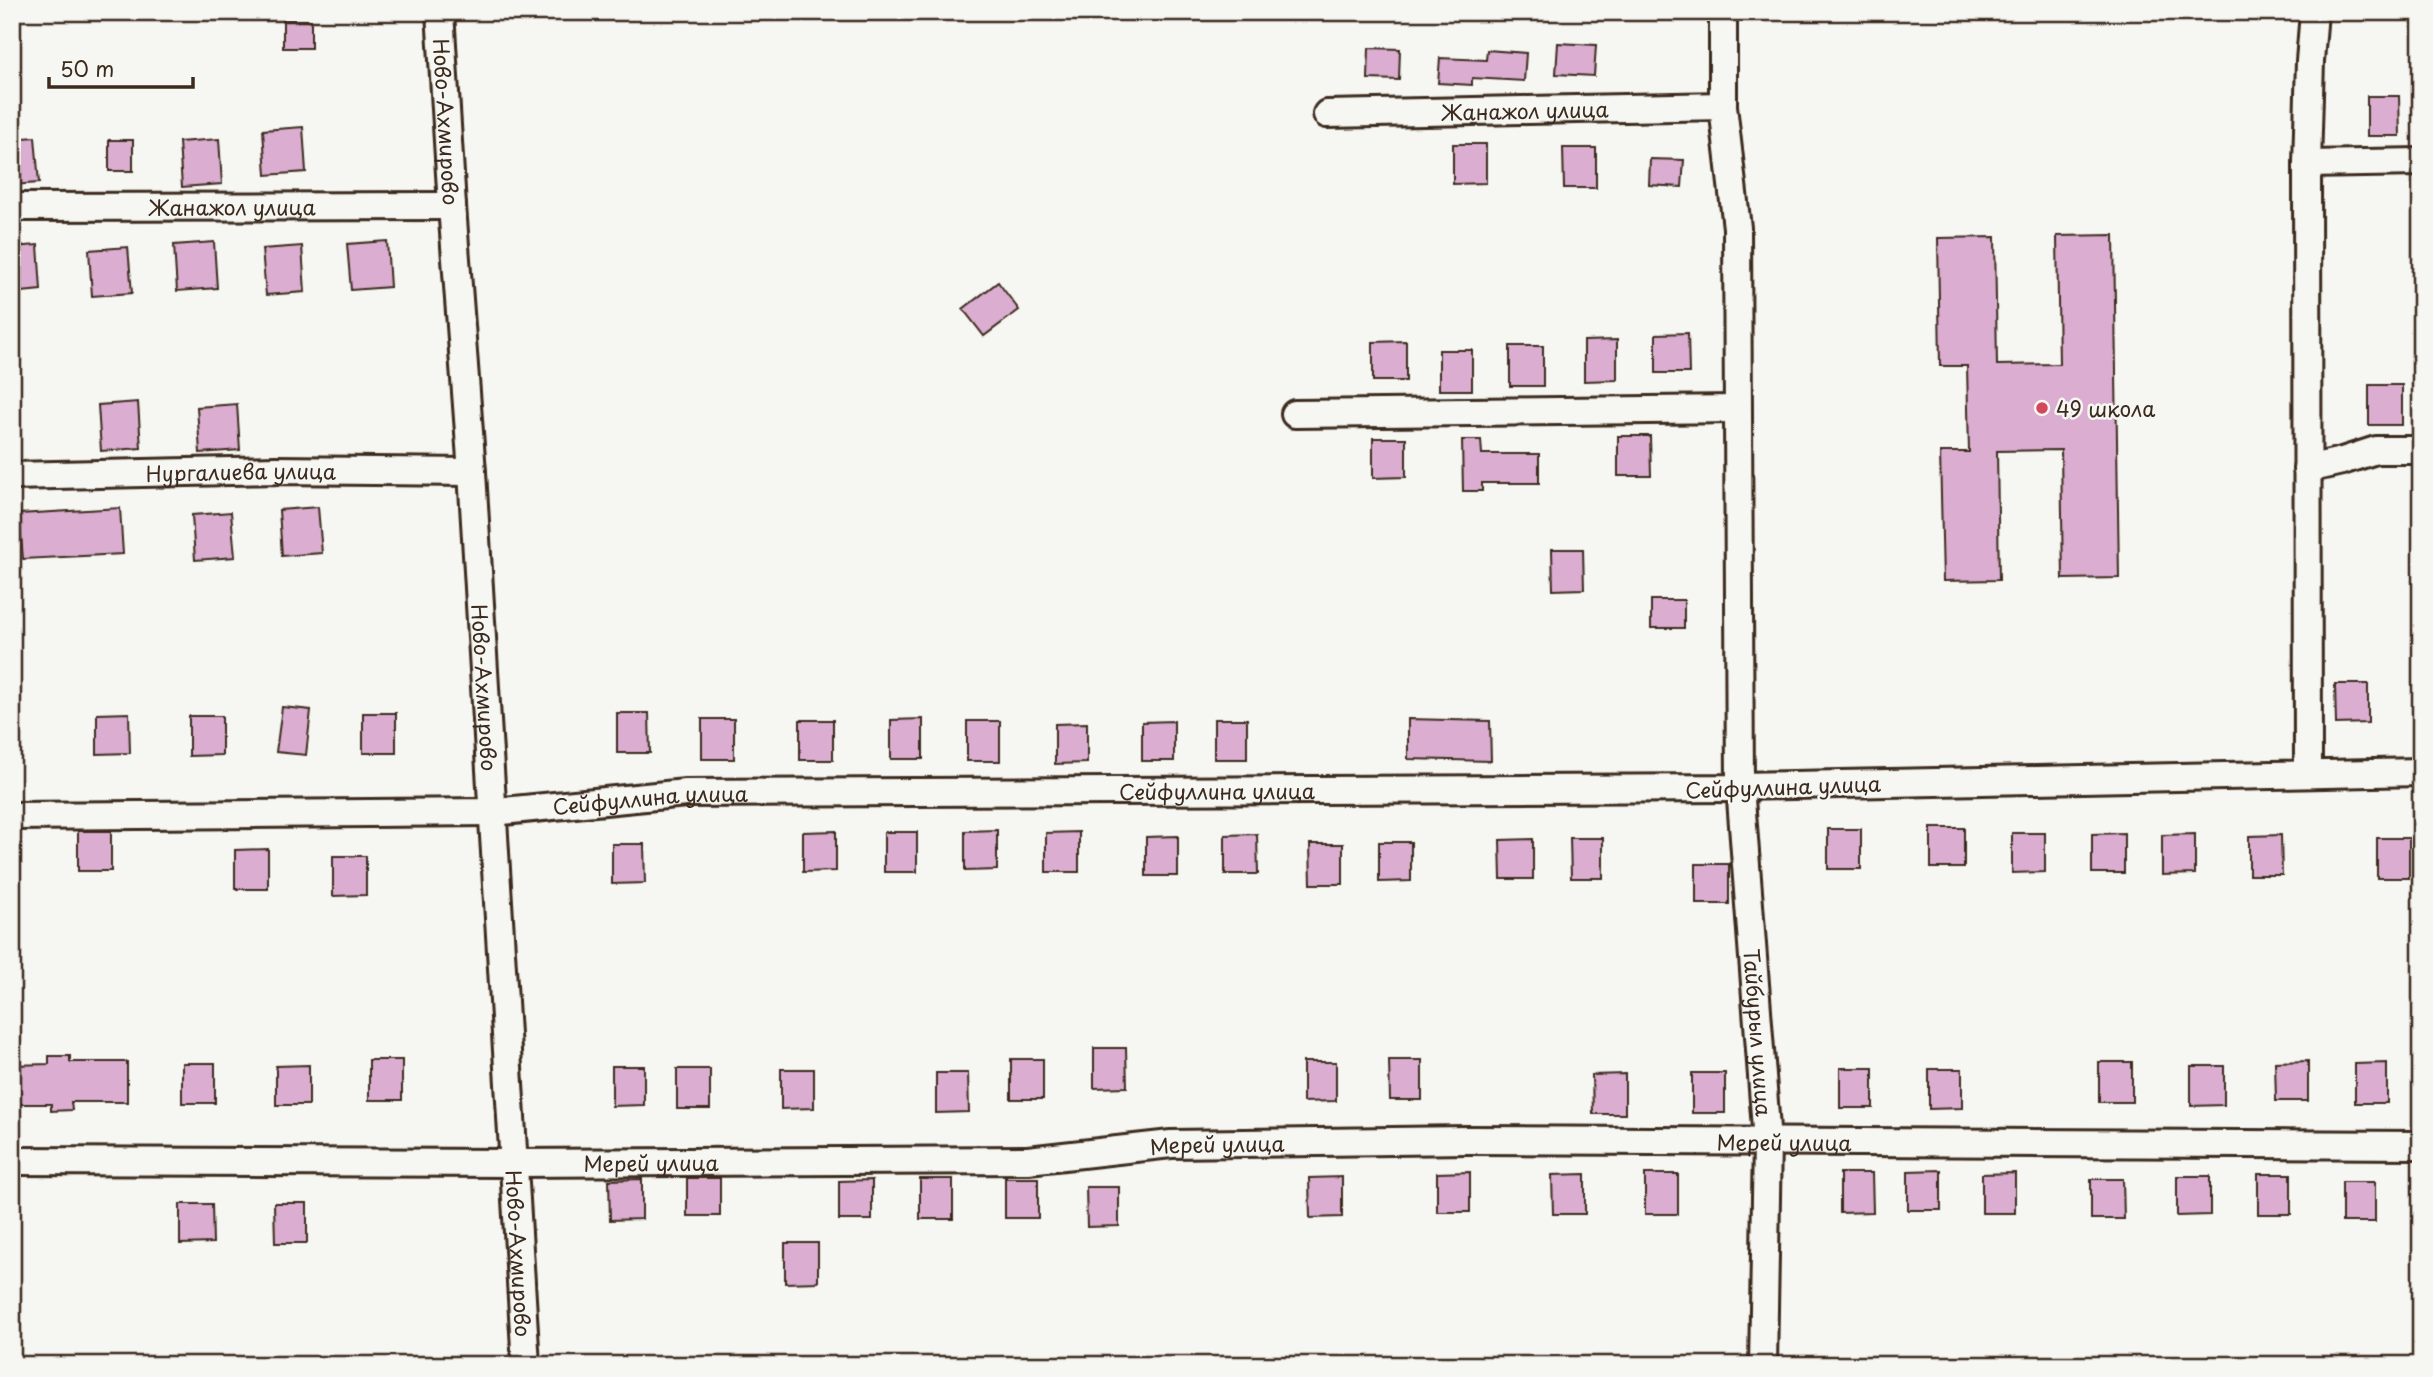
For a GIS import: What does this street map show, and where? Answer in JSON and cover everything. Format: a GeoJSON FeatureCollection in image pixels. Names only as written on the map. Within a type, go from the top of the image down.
{"type":"FeatureCollection","features":[{"type":"Feature","properties":{"kind":"street","name":"Ново-Ахмирово"},"geometry":{"type":"LineString","coordinates":[[440,12],[472,472],[526,1365]]}},
{"type":"Feature","properties":{"kind":"street","name":"Тайбурыл улица"},"geometry":{"type":"LineString","coordinates":[[1723,12],[1723,106],[1737,229],[1740,786],[1767,1142],[1763,1365]]}},
{"type":"Feature","properties":{"kind":"street"},"geometry":{"type":"LineString","coordinates":[[2308,774],[2307,164],[2314,12]]}},
{"type":"Feature","properties":{"kind":"street","name":"Жанажол улица"},"geometry":{"type":"LineString","coordinates":[[1327,114],[1723,106]]}},
{"type":"Feature","properties":{"kind":"street"},"geometry":{"type":"LineString","coordinates":[[2307,164],[2421,162]]}},
{"type":"Feature","properties":{"kind":"street","name":"Жанажол улица"},"geometry":{"type":"LineString","coordinates":[[12,207],[452,206]]}},
{"type":"Feature","properties":{"kind":"street"},"geometry":{"type":"LineString","coordinates":[[1295,414],[1737,409]]}},
{"type":"Feature","properties":{"kind":"street"},"geometry":{"type":"LineString","coordinates":[[2307,469],[2376,450],[2421,450]]}},
{"type":"Feature","properties":{"kind":"street","name":"Нургалиева улица"},"geometry":{"type":"LineString","coordinates":[[12,477],[276,470],[472,472]]}},
{"type":"Feature","properties":{"kind":"street","name":"Сейфуллина улица"},"geometry":{"type":"LineString","coordinates":[[12,816],[493,812],[686,793],[1511,791],[2421,772]]}},
{"type":"Feature","properties":{"kind":"street","name":"Мерей улица"},"geometry":{"type":"LineString","coordinates":[[12,1161],[514,1163],[1028,1160],[1171,1144],[1468,1140],[2421,1146]]}},
{"type":"Feature","properties":{"kind":"building"},"geometry":{"type":"Polygon","coordinates":[[[283,20],[311,20],[311,48],[283,48],[283,20]]]}},
{"type":"Feature","properties":{"kind":"building"},"geometry":{"type":"Polygon","coordinates":[[[1558,43],[1596,45],[1594,76],[1556,74],[1558,43]]]}},
{"type":"Feature","properties":{"kind":"building"},"geometry":{"type":"Polygon","coordinates":[[[1369,48],[1400,49],[1399,80],[1368,79],[1369,48]]]}},
{"type":"Feature","properties":{"kind":"building"},"geometry":{"type":"Polygon","coordinates":[[[1487,50],[1526,53],[1524,81],[1472,78],[1472,85],[1438,83],[1440,58],[1486,60],[1487,50]]]}},
{"type":"Feature","properties":{"kind":"building"},"geometry":{"type":"Polygon","coordinates":[[[2367,96],[2399,96],[2400,136],[2367,136],[2367,96]]]}},
{"type":"Feature","properties":{"kind":"building"},"geometry":{"type":"Polygon","coordinates":[[[303,127],[306,172],[266,175],[263,130],[303,127]]]}},
{"type":"Feature","properties":{"kind":"building"},"geometry":{"type":"Polygon","coordinates":[[[35,137],[39,183],[12,185],[12,139],[35,137]]]}},
{"type":"Feature","properties":{"kind":"building"},"geometry":{"type":"Polygon","coordinates":[[[219,139],[222,184],[182,187],[179,142],[219,139]]]}},
{"type":"Feature","properties":{"kind":"building"},"geometry":{"type":"Polygon","coordinates":[[[109,140],[133,140],[133,171],[109,171],[109,140]]]}},
{"type":"Feature","properties":{"kind":"building"},"geometry":{"type":"Polygon","coordinates":[[[1453,144],[1486,144],[1486,183],[1453,184],[1453,144]]]}},
{"type":"Feature","properties":{"kind":"building"},"geometry":{"type":"Polygon","coordinates":[[[1563,148],[1596,148],[1596,188],[1564,188],[1563,148]]]}},
{"type":"Feature","properties":{"kind":"building"},"geometry":{"type":"Polygon","coordinates":[[[1650,159],[1684,160],[1682,187],[1649,185],[1650,159]]]}},
{"type":"Feature","properties":{"kind":"building","name":"49 школа"},"geometry":{"type":"Polygon","coordinates":[[[2114,235],[2119,578],[2063,579],[2061,450],[1997,451],[1999,580],[1943,581],[1940,452],[1969,452],[1967,366],[1940,366],[1938,238],[1995,237],[1997,365],[2059,364],[2057,236],[2114,235]]]}},
{"type":"Feature","properties":{"kind":"building"},"geometry":{"type":"Polygon","coordinates":[[[387,241],[390,287],[351,290],[347,244],[387,241]]]}},
{"type":"Feature","properties":{"kind":"building"},"geometry":{"type":"Polygon","coordinates":[[[214,242],[217,288],[177,291],[174,245],[214,242]]]}},
{"type":"Feature","properties":{"kind":"building"},"geometry":{"type":"Polygon","coordinates":[[[38,245],[41,290],[12,293],[12,247],[38,245]]]}},
{"type":"Feature","properties":{"kind":"building"},"geometry":{"type":"Polygon","coordinates":[[[302,246],[305,292],[266,295],[262,249],[302,246]]]}},
{"type":"Feature","properties":{"kind":"building"},"geometry":{"type":"Polygon","coordinates":[[[128,247],[132,293],[92,296],[89,250],[128,247]]]}},
{"type":"Feature","properties":{"kind":"building"},"geometry":{"type":"Polygon","coordinates":[[[998,282],[1019,310],[984,336],[963,309],[998,282]]]}},
{"type":"Feature","properties":{"kind":"building"},"geometry":{"type":"Polygon","coordinates":[[[1688,333],[1689,373],[1656,373],[1656,334],[1688,333]]]}},
{"type":"Feature","properties":{"kind":"building"},"geometry":{"type":"Polygon","coordinates":[[[1617,340],[1617,380],[1584,381],[1584,341],[1617,340]]]}},
{"type":"Feature","properties":{"kind":"building"},"geometry":{"type":"Polygon","coordinates":[[[1406,341],[1406,381],[1373,381],[1373,342],[1406,341]]]}},
{"type":"Feature","properties":{"kind":"building"},"geometry":{"type":"Polygon","coordinates":[[[1510,346],[1543,346],[1543,386],[1510,386],[1510,346]]]}},
{"type":"Feature","properties":{"kind":"building"},"geometry":{"type":"Polygon","coordinates":[[[1439,350],[1472,350],[1472,390],[1439,390],[1439,350]]]}},
{"type":"Feature","properties":{"kind":"building"},"geometry":{"type":"Polygon","coordinates":[[[2369,385],[2402,385],[2402,425],[2369,425],[2369,385]]]}},
{"type":"Feature","properties":{"kind":"building"},"geometry":{"type":"Polygon","coordinates":[[[138,402],[141,448],[101,451],[98,405],[138,402]]]}},
{"type":"Feature","properties":{"kind":"building"},"geometry":{"type":"Polygon","coordinates":[[[237,404],[240,450],[200,453],[197,407],[237,404]]]}},
{"type":"Feature","properties":{"kind":"building"},"geometry":{"type":"Polygon","coordinates":[[[1618,436],[1650,436],[1651,476],[1618,476],[1618,436]]]}},
{"type":"Feature","properties":{"kind":"building"},"geometry":{"type":"Polygon","coordinates":[[[1373,438],[1406,438],[1406,477],[1373,478],[1373,438]]]}},
{"type":"Feature","properties":{"kind":"building"},"geometry":{"type":"Polygon","coordinates":[[[1462,440],[1481,440],[1482,454],[1539,454],[1539,483],[1482,483],[1482,491],[1463,491],[1462,440]]]}},
{"type":"Feature","properties":{"kind":"building"},"geometry":{"type":"Polygon","coordinates":[[[318,507],[322,553],[282,556],[279,510],[318,507]]]}},
{"type":"Feature","properties":{"kind":"building"},"geometry":{"type":"Polygon","coordinates":[[[120,508],[123,554],[23,559],[19,514],[120,508]]]}},
{"type":"Feature","properties":{"kind":"building"},"geometry":{"type":"Polygon","coordinates":[[[231,512],[235,557],[195,560],[192,515],[231,512]]]}},
{"type":"Feature","properties":{"kind":"building"},"geometry":{"type":"Polygon","coordinates":[[[1552,549],[1583,549],[1584,589],[1553,590],[1552,549]]]}},
{"type":"Feature","properties":{"kind":"building"},"geometry":{"type":"Polygon","coordinates":[[[1651,600],[1684,600],[1684,628],[1651,628],[1651,600]]]}},
{"type":"Feature","properties":{"kind":"building"},"geometry":{"type":"Polygon","coordinates":[[[2335,684],[2368,684],[2368,723],[2336,724],[2335,684]]]}},
{"type":"Feature","properties":{"kind":"building"},"geometry":{"type":"Polygon","coordinates":[[[282,707],[311,710],[306,755],[276,752],[282,707]]]}},
{"type":"Feature","properties":{"kind":"building"},"geometry":{"type":"Polygon","coordinates":[[[129,713],[130,753],[97,754],[97,714],[129,713]]]}},
{"type":"Feature","properties":{"kind":"building"},"geometry":{"type":"Polygon","coordinates":[[[363,713],[396,713],[396,753],[363,753],[363,713]]]}},
{"type":"Feature","properties":{"kind":"building"},"geometry":{"type":"Polygon","coordinates":[[[617,713],[649,713],[650,753],[617,753],[617,713]]]}},
{"type":"Feature","properties":{"kind":"building"},"geometry":{"type":"Polygon","coordinates":[[[189,716],[222,716],[222,755],[189,756],[189,716]]]}},
{"type":"Feature","properties":{"kind":"building"},"geometry":{"type":"Polygon","coordinates":[[[702,719],[734,719],[734,759],[702,759],[702,719]]]}},
{"type":"Feature","properties":{"kind":"building"},"geometry":{"type":"Polygon","coordinates":[[[923,719],[923,759],[891,759],[891,720],[923,719]]]}},
{"type":"Feature","properties":{"kind":"building"},"geometry":{"type":"Polygon","coordinates":[[[1214,719],[1247,719],[1247,759],[1214,759],[1214,719]]]}},
{"type":"Feature","properties":{"kind":"building"},"geometry":{"type":"Polygon","coordinates":[[[1408,719],[1490,721],[1491,761],[1408,759],[1408,719]]]}},
{"type":"Feature","properties":{"kind":"building"},"geometry":{"type":"Polygon","coordinates":[[[800,720],[833,720],[833,760],[800,760],[800,720]]]}},
{"type":"Feature","properties":{"kind":"building"},"geometry":{"type":"Polygon","coordinates":[[[967,721],[1000,721],[1000,761],[967,761],[967,721]]]}},
{"type":"Feature","properties":{"kind":"building"},"geometry":{"type":"Polygon","coordinates":[[[1174,721],[1174,761],[1142,761],[1142,722],[1174,721]]]}},
{"type":"Feature","properties":{"kind":"building"},"geometry":{"type":"Polygon","coordinates":[[[1087,723],[1087,763],[1055,764],[1055,724],[1087,723]]]}},
{"type":"Feature","properties":{"kind":"building"},"geometry":{"type":"Polygon","coordinates":[[[1931,828],[1964,828],[1964,868],[1931,868],[1931,828]]]}},
{"type":"Feature","properties":{"kind":"building"},"geometry":{"type":"Polygon","coordinates":[[[1828,829],[1861,829],[1861,869],[1828,869],[1828,829]]]}},
{"type":"Feature","properties":{"kind":"building"},"geometry":{"type":"Polygon","coordinates":[[[997,830],[997,870],[965,871],[965,831],[997,830]]]}},
{"type":"Feature","properties":{"kind":"building"},"geometry":{"type":"Polygon","coordinates":[[[78,831],[111,831],[111,871],[78,871],[78,831]]]}},
{"type":"Feature","properties":{"kind":"building"},"geometry":{"type":"Polygon","coordinates":[[[836,831],[836,871],[803,872],[803,832],[836,831]]]}},
{"type":"Feature","properties":{"kind":"building"},"geometry":{"type":"Polygon","coordinates":[[[884,832],[917,832],[917,872],[884,872],[884,832]]]}},
{"type":"Feature","properties":{"kind":"building"},"geometry":{"type":"Polygon","coordinates":[[[1079,832],[1079,872],[1046,872],[1046,833],[1079,832]]]}},
{"type":"Feature","properties":{"kind":"building"},"geometry":{"type":"Polygon","coordinates":[[[2012,833],[2045,833],[2045,872],[2012,873],[2012,833]]]}},
{"type":"Feature","properties":{"kind":"building"},"geometry":{"type":"Polygon","coordinates":[[[2124,833],[2124,873],[2092,873],[2092,834],[2124,833]]]}},
{"type":"Feature","properties":{"kind":"building"},"geometry":{"type":"Polygon","coordinates":[[[1257,834],[1258,874],[1225,874],[1225,835],[1257,834]]]}},
{"type":"Feature","properties":{"kind":"building"},"geometry":{"type":"Polygon","coordinates":[[[2195,834],[2195,874],[2162,875],[2162,835],[2195,834]]]}},
{"type":"Feature","properties":{"kind":"building"},"geometry":{"type":"Polygon","coordinates":[[[2281,835],[2282,875],[2249,875],[2249,836],[2281,835]]]}},
{"type":"Feature","properties":{"kind":"building"},"geometry":{"type":"Polygon","coordinates":[[[1178,836],[1178,876],[1146,876],[1146,837],[1178,836]]]}},
{"type":"Feature","properties":{"kind":"building"},"geometry":{"type":"Polygon","coordinates":[[[1570,838],[1603,838],[1603,878],[1571,878],[1570,838]]]}},
{"type":"Feature","properties":{"kind":"building"},"geometry":{"type":"Polygon","coordinates":[[[2377,838],[2409,838],[2409,878],[2377,878],[2377,838]]]}},
{"type":"Feature","properties":{"kind":"building"},"geometry":{"type":"Polygon","coordinates":[[[1533,839],[1533,879],[1501,879],[1500,840],[1533,839]]]}},
{"type":"Feature","properties":{"kind":"building"},"geometry":{"type":"Polygon","coordinates":[[[1379,842],[1411,842],[1411,881],[1379,882],[1379,842]]]}},
{"type":"Feature","properties":{"kind":"building"},"geometry":{"type":"Polygon","coordinates":[[[612,844],[644,844],[645,883],[612,884],[612,844]]]}},
{"type":"Feature","properties":{"kind":"building"},"geometry":{"type":"Polygon","coordinates":[[[1310,844],[1343,844],[1343,884],[1311,884],[1310,844]]]}},
{"type":"Feature","properties":{"kind":"building"},"geometry":{"type":"Polygon","coordinates":[[[268,849],[268,889],[235,889],[235,850],[268,849]]]}},
{"type":"Feature","properties":{"kind":"building"},"geometry":{"type":"Polygon","coordinates":[[[333,856],[366,856],[366,895],[333,896],[333,856]]]}},
{"type":"Feature","properties":{"kind":"building"},"geometry":{"type":"Polygon","coordinates":[[[1696,864],[1729,864],[1729,904],[1696,904],[1696,864]]]}},
{"type":"Feature","properties":{"kind":"building"},"geometry":{"type":"Polygon","coordinates":[[[1094,1048],[1126,1048],[1127,1087],[1094,1088],[1094,1048]]]}},
{"type":"Feature","properties":{"kind":"building"},"geometry":{"type":"Polygon","coordinates":[[[49,1056],[70,1056],[70,1062],[127,1062],[127,1102],[71,1102],[72,1110],[51,1111],[51,1104],[12,1104],[12,1065],[49,1064],[49,1056]]]}},
{"type":"Feature","properties":{"kind":"building"},"geometry":{"type":"Polygon","coordinates":[[[1011,1059],[1043,1059],[1043,1099],[1011,1099],[1011,1059]]]}},
{"type":"Feature","properties":{"kind":"building"},"geometry":{"type":"Polygon","coordinates":[[[369,1060],[402,1060],[402,1100],[369,1100],[369,1060]]]}},
{"type":"Feature","properties":{"kind":"building"},"geometry":{"type":"Polygon","coordinates":[[[1389,1060],[1422,1060],[1422,1100],[1390,1100],[1389,1060]]]}},
{"type":"Feature","properties":{"kind":"building"},"geometry":{"type":"Polygon","coordinates":[[[2308,1061],[2308,1101],[2276,1101],[2275,1062],[2308,1061]]]}},
{"type":"Feature","properties":{"kind":"building"},"geometry":{"type":"Polygon","coordinates":[[[1303,1062],[1336,1062],[1336,1101],[1303,1102],[1303,1062]]]}},
{"type":"Feature","properties":{"kind":"building"},"geometry":{"type":"Polygon","coordinates":[[[2099,1062],[2132,1062],[2132,1102],[2099,1102],[2099,1062]]]}},
{"type":"Feature","properties":{"kind":"building"},"geometry":{"type":"Polygon","coordinates":[[[182,1063],[215,1063],[215,1103],[182,1103],[182,1063]]]}},
{"type":"Feature","properties":{"kind":"building"},"geometry":{"type":"Polygon","coordinates":[[[2387,1063],[2387,1103],[2355,1103],[2355,1064],[2387,1063]]]}},
{"type":"Feature","properties":{"kind":"building"},"geometry":{"type":"Polygon","coordinates":[[[309,1065],[309,1105],[276,1105],[276,1066],[309,1065]]]}},
{"type":"Feature","properties":{"kind":"building"},"geometry":{"type":"Polygon","coordinates":[[[612,1066],[644,1066],[644,1105],[612,1106],[612,1066]]]}},
{"type":"Feature","properties":{"kind":"building"},"geometry":{"type":"Polygon","coordinates":[[[2191,1066],[2224,1066],[2224,1105],[2191,1106],[2191,1066]]]}},
{"type":"Feature","properties":{"kind":"building"},"geometry":{"type":"Polygon","coordinates":[[[1840,1068],[1873,1068],[1873,1108],[1840,1108],[1840,1068]]]}},
{"type":"Feature","properties":{"kind":"building"},"geometry":{"type":"Polygon","coordinates":[[[677,1069],[710,1069],[710,1109],[677,1109],[677,1069]]]}},
{"type":"Feature","properties":{"kind":"building"},"geometry":{"type":"Polygon","coordinates":[[[781,1069],[814,1069],[814,1108],[781,1109],[781,1069]]]}},
{"type":"Feature","properties":{"kind":"building"},"geometry":{"type":"Polygon","coordinates":[[[1929,1069],[1962,1069],[1962,1108],[1929,1109],[1929,1069]]]}},
{"type":"Feature","properties":{"kind":"building"},"geometry":{"type":"Polygon","coordinates":[[[936,1073],[968,1073],[969,1112],[936,1113],[936,1073]]]}},
{"type":"Feature","properties":{"kind":"building"},"geometry":{"type":"Polygon","coordinates":[[[1692,1073],[1725,1073],[1725,1113],[1692,1113],[1692,1073]]]}},
{"type":"Feature","properties":{"kind":"building"},"geometry":{"type":"Polygon","coordinates":[[[1625,1074],[1625,1114],[1593,1114],[1592,1075],[1625,1074]]]}},
{"type":"Feature","properties":{"kind":"building"},"geometry":{"type":"Polygon","coordinates":[[[1941,1170],[1941,1210],[1908,1210],[1908,1171],[1941,1170]]]}},
{"type":"Feature","properties":{"kind":"building"},"geometry":{"type":"Polygon","coordinates":[[[1470,1172],[1470,1212],[1437,1212],[1437,1173],[1470,1172]]]}},
{"type":"Feature","properties":{"kind":"building"},"geometry":{"type":"Polygon","coordinates":[[[1840,1173],[1872,1173],[1873,1212],[1840,1213],[1840,1173]]]}},
{"type":"Feature","properties":{"kind":"building"},"geometry":{"type":"Polygon","coordinates":[[[2015,1173],[2015,1213],[1982,1213],[1982,1174],[2015,1173]]]}},
{"type":"Feature","properties":{"kind":"building"},"geometry":{"type":"Polygon","coordinates":[[[1585,1174],[1585,1214],[1553,1214],[1552,1175],[1585,1174]]]}},
{"type":"Feature","properties":{"kind":"building"},"geometry":{"type":"Polygon","coordinates":[[[1645,1174],[1678,1174],[1678,1214],[1645,1214],[1645,1174]]]}},
{"type":"Feature","properties":{"kind":"building"},"geometry":{"type":"Polygon","coordinates":[[[2258,1174],[2291,1174],[2291,1214],[2258,1214],[2258,1174]]]}},
{"type":"Feature","properties":{"kind":"building"},"geometry":{"type":"Polygon","coordinates":[[[2177,1176],[2210,1176],[2210,1215],[2177,1216],[2177,1176]]]}},
{"type":"Feature","properties":{"kind":"building"},"geometry":{"type":"Polygon","coordinates":[[[1342,1177],[1342,1217],[1310,1218],[1309,1178],[1342,1177]]]}},
{"type":"Feature","properties":{"kind":"building"},"geometry":{"type":"Polygon","coordinates":[[[687,1178],[720,1178],[720,1216],[687,1216],[687,1178]]]}},
{"type":"Feature","properties":{"kind":"building"},"geometry":{"type":"Polygon","coordinates":[[[1005,1178],[1038,1178],[1038,1218],[1005,1218],[1005,1178]]]}},
{"type":"Feature","properties":{"kind":"building"},"geometry":{"type":"Polygon","coordinates":[[[642,1179],[642,1219],[610,1220],[609,1180],[642,1179]]]}},
{"type":"Feature","properties":{"kind":"building"},"geometry":{"type":"Polygon","coordinates":[[[920,1179],[953,1179],[953,1219],[920,1219],[920,1179]]]}},
{"type":"Feature","properties":{"kind":"building"},"geometry":{"type":"Polygon","coordinates":[[[2091,1179],[2123,1179],[2124,1219],[2091,1219],[2091,1179]]]}},
{"type":"Feature","properties":{"kind":"building"},"geometry":{"type":"Polygon","coordinates":[[[872,1180],[872,1220],[839,1220],[839,1181],[872,1180]]]}},
{"type":"Feature","properties":{"kind":"building"},"geometry":{"type":"Polygon","coordinates":[[[2342,1182],[2375,1182],[2375,1222],[2342,1222],[2342,1182]]]}},
{"type":"Feature","properties":{"kind":"building"},"geometry":{"type":"Polygon","coordinates":[[[1086,1187],[1119,1187],[1119,1226],[1087,1227],[1086,1187]]]}},
{"type":"Feature","properties":{"kind":"building"},"geometry":{"type":"Polygon","coordinates":[[[274,1203],[307,1203],[307,1243],[275,1243],[274,1203]]]}},
{"type":"Feature","properties":{"kind":"building"},"geometry":{"type":"Polygon","coordinates":[[[180,1204],[212,1204],[213,1243],[180,1244],[180,1204]]]}},
{"type":"Feature","properties":{"kind":"building"},"geometry":{"type":"Polygon","coordinates":[[[785,1243],[818,1243],[818,1282],[785,1283],[785,1243]]]}},
{"type":"Feature","properties":{"kind":"place","name":"49 школа"},"geometry":{"type":"Point","coordinates":[2042,408]}}]}
